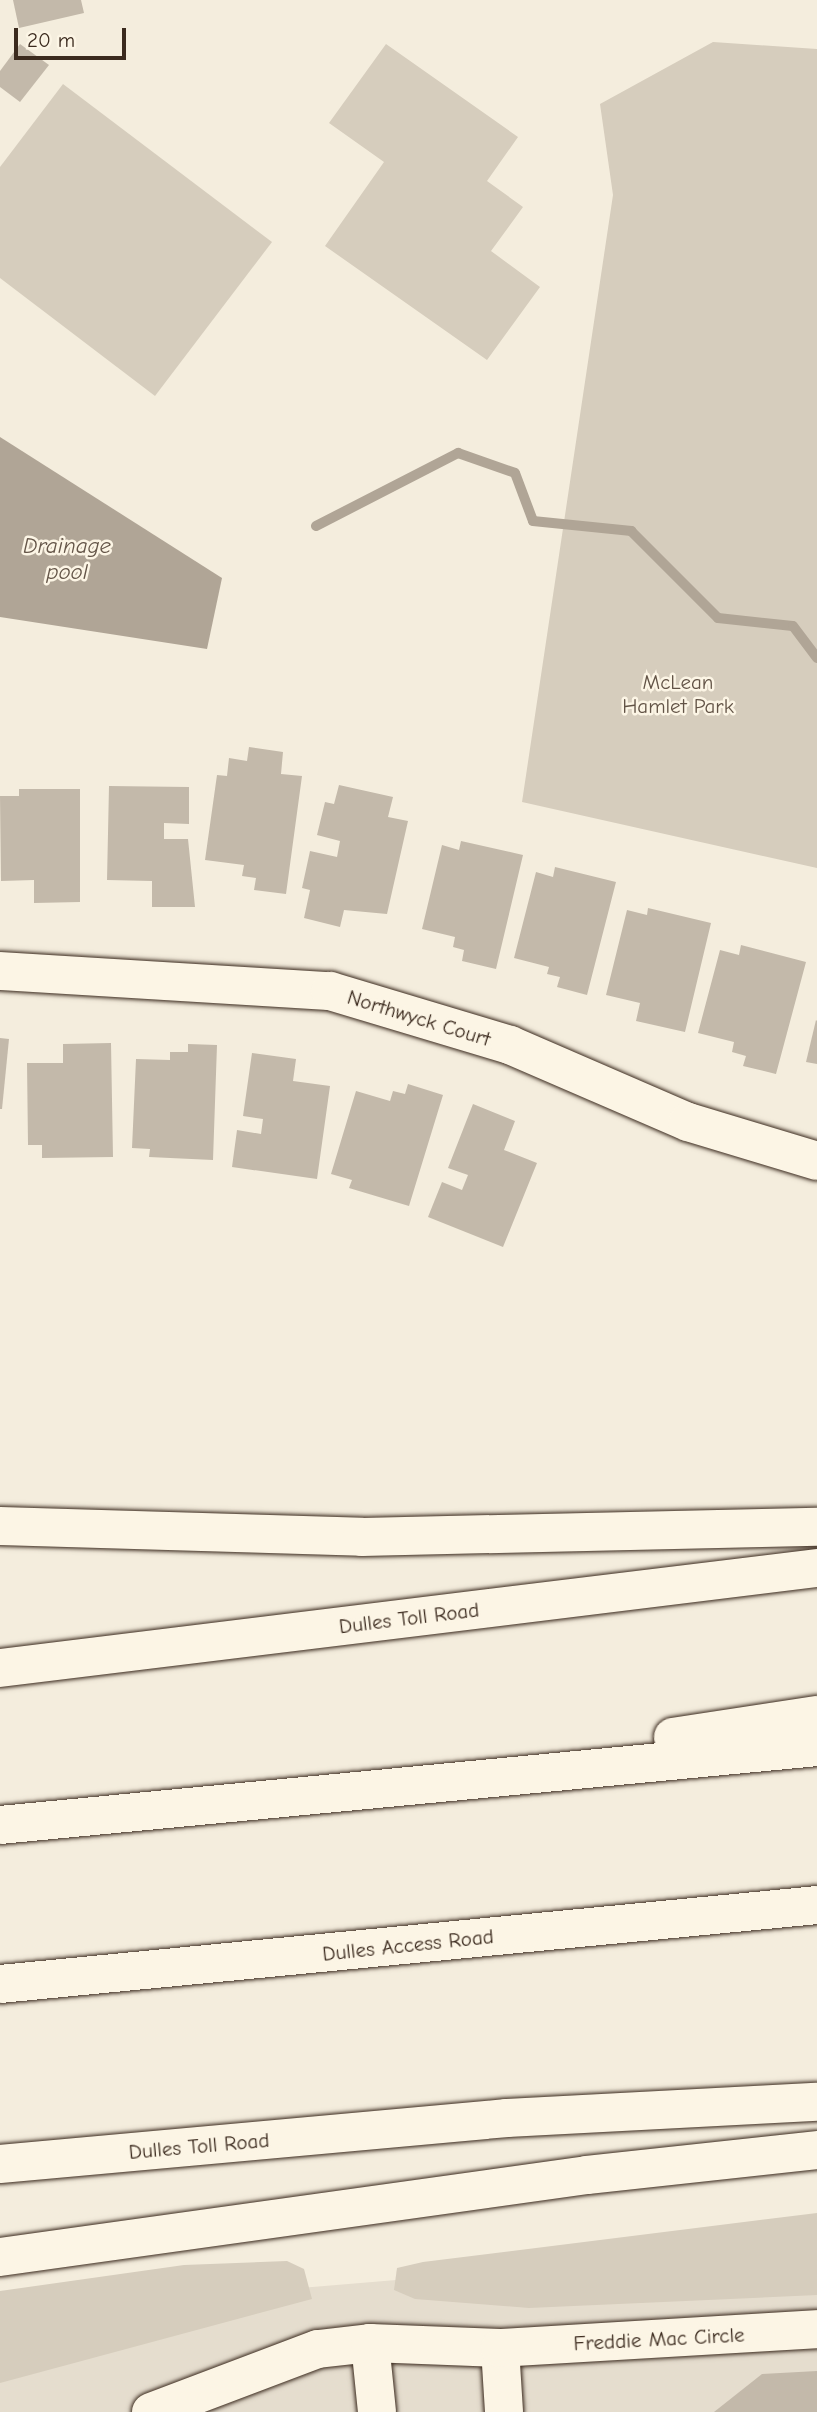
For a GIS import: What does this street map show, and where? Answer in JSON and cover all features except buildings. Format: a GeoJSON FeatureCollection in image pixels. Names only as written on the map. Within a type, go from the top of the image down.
{"type":"FeatureCollection","features":[{"type":"Feature","properties":{"kind":"main road","name":"Northwyck Court"},"geometry":{"type":"LineString","coordinates":[[0,971],[330,991],[510,1045],[688,1122],[817,1161]]}},
{"type":"Feature","properties":{"kind":"main road"},"geometry":{"type":"LineString","coordinates":[[0,1526],[362,1537],[817,1527]]}},
{"type":"Feature","properties":{"kind":"main road","name":"Dulles Toll Road"},"geometry":{"type":"LineString","coordinates":[[0,1668],[817,1568]]}},
{"type":"Feature","properties":{"kind":"main road"},"geometry":{"type":"LineString","coordinates":[[416,1785],[817,1715]]}},
{"type":"Feature","properties":{"kind":"main road"},"geometry":{"type":"LineString","coordinates":[[0,1825],[817,1747]]}},
{"type":"Feature","properties":{"kind":"main road","name":"Dulles Access Road"},"geometry":{"type":"LineString","coordinates":[[0,1984],[817,1905]]}},
{"type":"Feature","properties":{"kind":"main road","name":"Dulles Toll Road"},"geometry":{"type":"LineString","coordinates":[[0,2164],[506,2118],[817,2102]]}},
{"type":"Feature","properties":{"kind":"main road"},"geometry":{"type":"LineString","coordinates":[[0,2257],[587,2175],[817,2150]]}},
{"type":"Feature","properties":{"kind":"main road","name":"Freddie Mac Circle"},"geometry":{"type":"LineString","coordinates":[[151,2412],[196,2399],[266,2364],[370,2343],[500,2348],[817,2329]]}},
{"type":"Feature","properties":{"kind":"main road"},"geometry":{"type":"LineString","coordinates":[[370,2343],[377,2412]]}},
{"type":"Feature","properties":{"kind":"main road"},"geometry":{"type":"LineString","coordinates":[[500,2348],[504,2412]]}},
{"type":"Feature","properties":{"kind":"shaded area"},"geometry":{"type":"Polygon","coordinates":[[[817,2245],[817,2412],[0,2412],[0,2313],[817,2245]]]}},
{"type":"Feature","properties":{"kind":"green space","name":"McLean Hamlet Park"},"geometry":{"type":"Polygon","coordinates":[[[713,42],[817,49],[817,868],[522,802],[613,195],[600,104],[713,42]]]}},
{"type":"Feature","properties":{"kind":"green space"},"geometry":{"type":"Polygon","coordinates":[[[386,44],[518,137],[487,181],[523,207],[491,251],[540,287],[487,360],[325,246],[384,162],[329,123],[386,44]]]}},
{"type":"Feature","properties":{"kind":"green space"},"geometry":{"type":"Polygon","coordinates":[[[63,84],[272,242],[155,396],[0,278],[0,167],[63,84]]]}},
{"type":"Feature","properties":{"kind":"green space"},"geometry":{"type":"Polygon","coordinates":[[[817,2213],[817,2295],[529,2308],[415,2299],[394,2290],[397,2268],[423,2262],[817,2213]]]}},
{"type":"Feature","properties":{"kind":"green space"},"geometry":{"type":"Polygon","coordinates":[[[287,2261],[304,2269],[312,2299],[0,2383],[0,2291],[184,2265],[287,2261]]]}},
{"type":"Feature","properties":{"kind":"water","name":"Drainage pool"},"geometry":{"type":"Polygon","coordinates":[[[0,437],[222,578],[207,649],[0,617],[0,437]]]}},
{"type":"Feature","properties":{"kind":"waterway"},"geometry":{"type":"LineString","coordinates":[[316,526],[458,453],[515,473],[533,521],[631,531],[718,618],[793,626],[817,658]]}}]}
